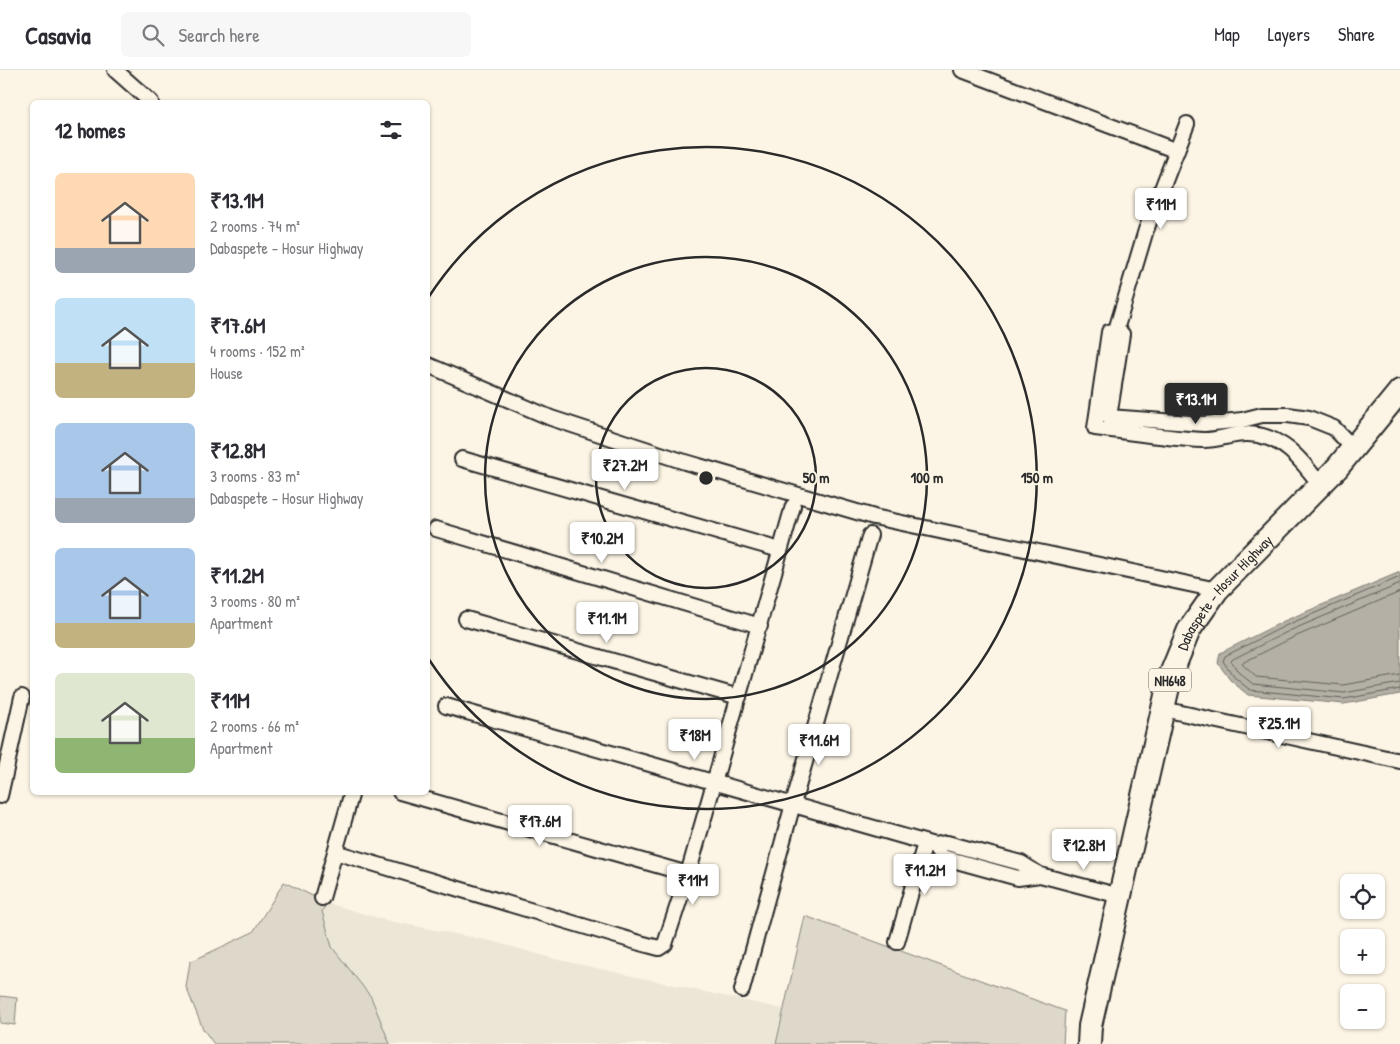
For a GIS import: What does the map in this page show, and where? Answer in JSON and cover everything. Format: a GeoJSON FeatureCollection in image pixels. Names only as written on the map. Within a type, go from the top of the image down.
{"type":"FeatureCollection","features":[{"type":"Feature","properties":{"kind":"highway","name":"Dabaspete - Hosur Highway"},"geometry":{"type":"LineString","coordinates":[[1089,1044],[1090,1026],[1163,709],[1172,674],[1189,630],[1217,590],[1354,449],[1400,391]]}},
{"type":"Feature","properties":{"kind":"street"},"geometry":{"type":"LineString","coordinates":[[115,70],[149,100]]}},
{"type":"Feature","properties":{"kind":"street"},"geometry":{"type":"LineString","coordinates":[[962,70],[1177,150]]}},
{"type":"Feature","properties":{"kind":"street"},"geometry":{"type":"LineString","coordinates":[[1116,330],[1146,230],[1187,124]]}},
{"type":"Feature","properties":{"kind":"street"},"geometry":{"type":"LineString","coordinates":[[1320,485],[1302,461],[1279,442],[1264,437],[1247,434],[1204,440],[1094,428],[1109,332],[1116,330],[1122,334],[1109,416],[1204,424],[1242,420],[1262,415],[1288,415],[1309,418],[1334,428],[1354,449]]}},
{"type":"Feature","properties":{"kind":"street"},"geometry":{"type":"LineString","coordinates":[[430,366],[551,418],[685,462],[874,517],[1217,590]]}},
{"type":"Feature","properties":{"kind":"street"},"geometry":{"type":"LineString","coordinates":[[462,459],[780,550]]}},
{"type":"Feature","properties":{"kind":"street"},"geometry":{"type":"LineString","coordinates":[[335,852],[659,948],[665,944],[688,874],[793,506]]}},
{"type":"Feature","properties":{"kind":"street"},"geometry":{"type":"LineString","coordinates":[[436,529],[760,626]]}},
{"type":"Feature","properties":{"kind":"street"},"geometry":{"type":"LineString","coordinates":[[742,990],[870,536]]}},
{"type":"Feature","properties":{"kind":"street"},"geometry":{"type":"LineString","coordinates":[[466,619],[739,697]]}},
{"type":"Feature","properties":{"kind":"street"},"geometry":{"type":"LineString","coordinates":[[0,796],[22,697]]}},
{"type":"Feature","properties":{"kind":"street"},"geometry":{"type":"LineString","coordinates":[[446,706],[930,844],[947,843],[1021,864],[1040,875],[1120,896]]}},
{"type":"Feature","properties":{"kind":"street"},"geometry":{"type":"LineString","coordinates":[[1163,709],[1400,761]]}},
{"type":"Feature","properties":{"kind":"street"},"geometry":{"type":"LineString","coordinates":[[322,898],[351,795]]}},
{"type":"Feature","properties":{"kind":"street"},"geometry":{"type":"LineString","coordinates":[[411,795],[688,874]]}},
{"type":"Feature","properties":{"kind":"street"},"geometry":{"type":"LineString","coordinates":[[897,942],[930,844]]}},
{"type":"Feature","properties":{"kind":"shaded area"},"geometry":{"type":"Polygon","coordinates":[[[284,882],[327,903],[322,911],[332,947],[371,997],[390,1044],[214,1044],[203,1029],[186,987],[190,962],[253,932],[284,882]]]}},
{"type":"Feature","properties":{"kind":"shaded area"},"geometry":{"type":"Polygon","coordinates":[[[327,903],[389,921],[491,941],[555,959],[783,1009],[776,1044],[390,1044],[371,997],[332,947],[322,911],[327,903]]]}},
{"type":"Feature","properties":{"kind":"shaded area"},"geometry":{"type":"Polygon","coordinates":[[[805,916],[1065,1011],[1063,1044],[776,1044],[805,916]]]}},
{"type":"Feature","properties":{"kind":"shaded area"},"geometry":{"type":"Polygon","coordinates":[[[0,996],[17,998],[15,1025],[0,1023],[0,996]]]}},
{"type":"Feature","properties":{"kind":"water"},"geometry":{"type":"Polygon","coordinates":[[[1400,572],[1400,694],[1344,704],[1248,695],[1230,680],[1218,663],[1220,653],[1284,621],[1400,572]]]}}]}
